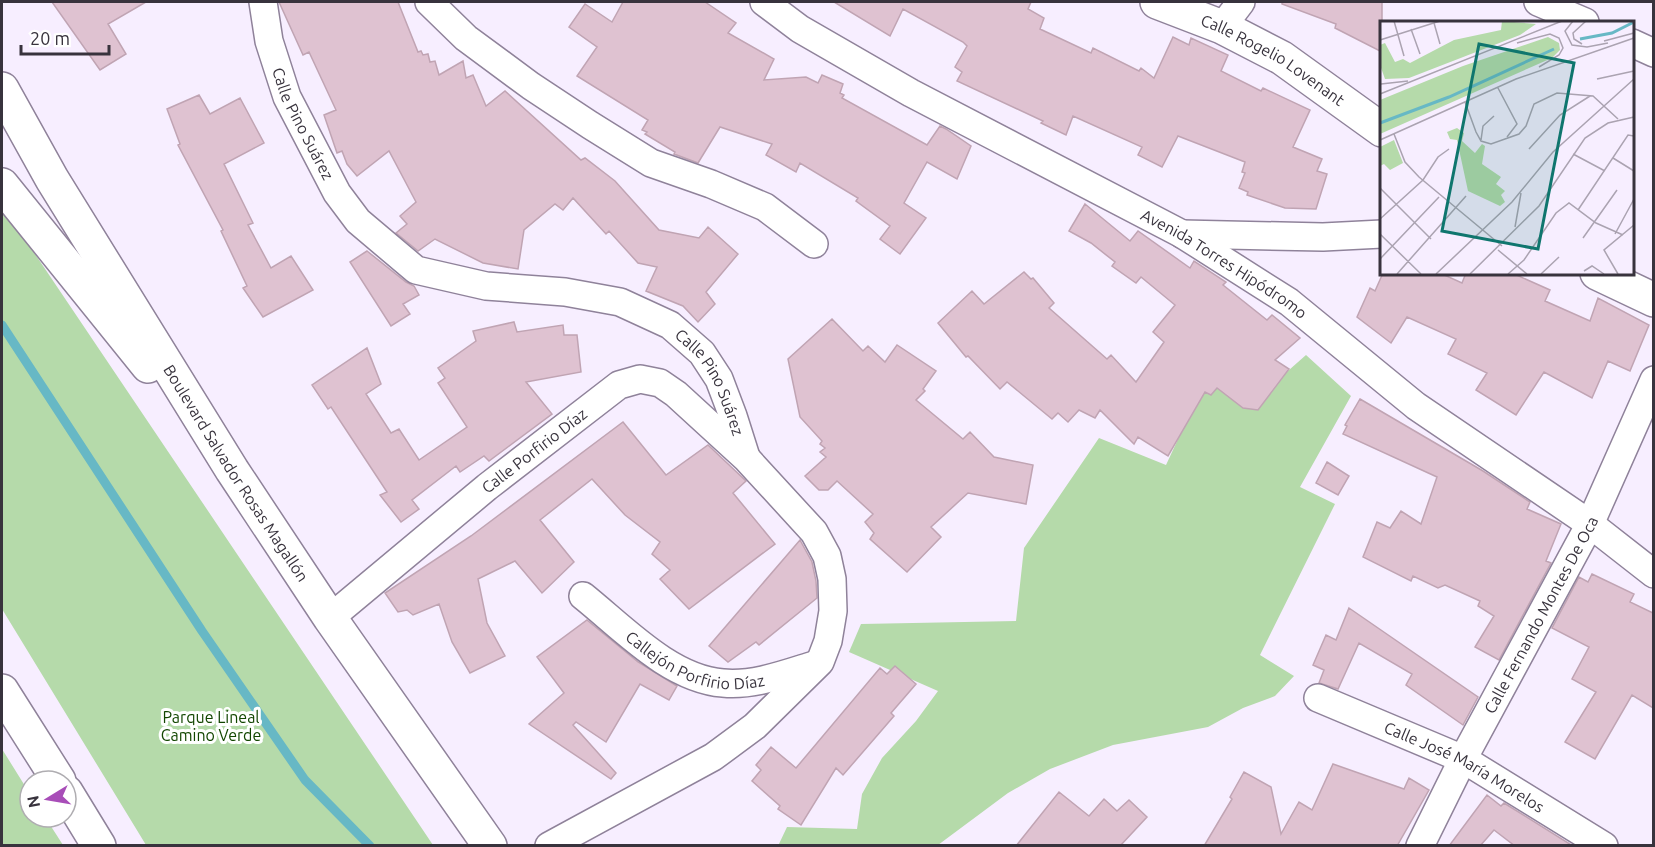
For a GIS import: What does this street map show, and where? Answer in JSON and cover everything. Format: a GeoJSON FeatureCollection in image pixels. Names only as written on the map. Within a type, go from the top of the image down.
{"type":"FeatureCollection","features":[{"type":"Feature","properties":{"kind":"main road","name":"Calle Rogelio Lovenant"},"geometry":{"type":"LineString","coordinates":[[1157,2],[1231,14],[1282,58],[1380,129]]}},
{"type":"Feature","properties":{"kind":"main road","name":"Boulevard Salvador Rosas Magallón"},"geometry":{"type":"LineString","coordinates":[[2,89],[52,179],[232,470],[330,618],[490,846]]}},
{"type":"Feature","properties":{"kind":"main road"},"geometry":{"type":"LineString","coordinates":[[2,185],[232,470]]}},
{"type":"Feature","properties":{"kind":"main road"},"geometry":{"type":"LineString","coordinates":[[1599,274],[1653,300]]}},
{"type":"Feature","properties":{"kind":"main road"},"geometry":{"type":"LineString","coordinates":[[2,677],[29,733]]}},
{"type":"Feature","properties":{"kind":"main road"},"geometry":{"type":"LineString","coordinates":[[2,691],[52,769]]}},
{"type":"Feature","properties":{"kind":"main road"},"geometry":{"type":"LineString","coordinates":[[78,812],[99,846]]}},
{"type":"Feature","properties":{"kind":"street","name":"Calle Pino Suárez"},"geometry":{"type":"LineString","coordinates":[[263,2],[269,41],[287,97],[337,194],[358,221],[416,270],[486,286],[565,292],[620,302],[670,325],[702,353],[719,380],[734,416],[747,459],[814,532],[827,556],[832,579],[833,610],[828,641],[820,662],[755,726],[713,757],[549,846]]}},
{"type":"Feature","properties":{"kind":"street"},"geometry":{"type":"LineString","coordinates":[[429,2],[466,38],[531,86],[590,125],[651,163],[711,184],[765,207],[814,244]]}},
{"type":"Feature","properties":{"kind":"street","name":"Avenida Torres Hipódromo"},"geometry":{"type":"LineString","coordinates":[[764,2],[800,29],[911,93],[1182,234],[1289,302],[1416,406],[1590,524],[1653,574]]}},
{"type":"Feature","properties":{"kind":"street"},"geometry":{"type":"LineString","coordinates":[[1538,2],[1583,21]]}},
{"type":"Feature","properties":{"kind":"street"},"geometry":{"type":"LineString","coordinates":[[1634,45],[1653,53]]}},
{"type":"Feature","properties":{"kind":"street"},"geometry":{"type":"LineString","coordinates":[[1182,234],[1323,237],[1380,234]]}},
{"type":"Feature","properties":{"kind":"street","name":"Calle Porfirio Díaz"},"geometry":{"type":"LineString","coordinates":[[330,618],[487,487],[619,385],[640,379],[660,383],[676,394],[747,459]]}},
{"type":"Feature","properties":{"kind":"street","name":"Calle Fernando Montes De Oca"},"geometry":{"type":"LineString","coordinates":[[1420,846],[1463,759],[1590,524],[1653,380]]}},
{"type":"Feature","properties":{"kind":"street","name":"Callejón Porfirio Díaz"},"geometry":{"type":"LineString","coordinates":[[583,596],[662,661],[694,677],[723,683],[747,682],[778,676],[820,662]]}},
{"type":"Feature","properties":{"kind":"street","name":"Calle José María Morelos"},"geometry":{"type":"LineString","coordinates":[[1318,698],[1463,759],[1604,846]]}},
{"type":"Feature","properties":{"kind":"green space","name":"Parque Lineal Camino Verde"},"geometry":{"type":"Polygon","coordinates":[[[2,205],[433,845],[146,845],[2,609],[2,205]]]}},
{"type":"Feature","properties":{"kind":"green space"},"geometry":{"type":"Polygon","coordinates":[[[1306,355],[1351,396],[1300,487],[1335,504],[1260,655],[1294,676],[1275,696],[1243,708],[1208,727],[1113,745],[1050,769],[1008,793],[938,845],[778,846],[787,827],[857,829],[862,794],[882,758],[916,721],[938,691],[849,652],[861,624],[1016,621],[1024,548],[1099,438],[1166,465],[1207,377],[1254,401],[1306,355]]]}},
{"type":"Feature","properties":{"kind":"green space"},"geometry":{"type":"Polygon","coordinates":[[[2,749],[18,775],[18,829],[53,829],[63,845],[2,845],[2,749]]]}},
{"type":"Feature","properties":{"kind":"building"},"geometry":{"type":"Polygon","coordinates":[[[52,2],[146,2],[108,24],[126,54],[100,70],[52,2]]]}},
{"type":"Feature","properties":{"kind":"building"},"geometry":{"type":"Polygon","coordinates":[[[279,2],[398,2],[418,52],[421,51],[423,55],[428,54],[430,62],[435,61],[439,75],[463,61],[466,78],[473,75],[486,106],[505,91],[581,160],[585,158],[615,181],[659,230],[699,238],[708,227],[738,254],[706,292],[715,304],[698,322],[683,306],[646,291],[657,267],[638,263],[609,231],[606,234],[573,198],[563,210],[555,204],[524,230],[518,269],[483,263],[435,239],[418,251],[396,233],[407,224],[400,216],[416,202],[389,151],[357,176],[347,164],[342,151],[337,153],[324,115],[336,110],[309,52],[303,55],[279,2]]]}},
{"type":"Feature","properties":{"kind":"building"},"geometry":{"type":"Polygon","coordinates":[[[623,2],[705,2],[736,23],[728,33],[774,59],[764,80],[806,77],[818,83],[822,75],[843,84],[840,93],[844,95],[842,98],[927,145],[940,126],[946,129],[971,146],[957,179],[927,162],[904,203],[926,218],[900,254],[880,239],[890,226],[856,201],[858,198],[800,163],[796,172],[766,155],[772,144],[720,127],[698,163],[674,154],[675,152],[645,134],[647,132],[642,130],[648,120],[577,76],[597,47],[569,27],[585,4],[612,22],[623,2]]]}},
{"type":"Feature","properties":{"kind":"building"},"geometry":{"type":"Polygon","coordinates":[[[834,2],[1031,2],[1028,9],[1044,18],[1040,29],[1091,53],[1093,48],[1139,71],[1141,68],[1154,78],[1173,37],[1189,45],[1191,38],[1228,55],[1221,71],[1261,91],[1263,88],[1310,110],[1293,147],[1322,159],[1317,171],[1327,174],[1316,209],[1285,208],[1247,195],[1248,192],[1239,188],[1245,173],[1242,172],[1245,162],[1178,136],[1162,167],[1138,155],[1142,147],[1073,116],[1066,135],[1041,123],[1043,121],[957,81],[962,72],[955,67],[967,46],[963,42],[903,9],[890,36],[834,2]]]}},
{"type":"Feature","properties":{"kind":"building"},"geometry":{"type":"Polygon","coordinates":[[[1282,2],[1382,2],[1380,51],[1335,28],[1336,24],[1282,4],[1282,2]]]}},
{"type":"Feature","properties":{"kind":"building"},"geometry":{"type":"Polygon","coordinates":[[[199,95],[210,114],[240,98],[264,143],[224,164],[253,223],[248,225],[271,268],[291,256],[313,290],[263,317],[243,288],[247,286],[221,231],[223,230],[178,145],[180,144],[167,109],[199,95]]]}},
{"type":"Feature","properties":{"kind":"building"},"geometry":{"type":"Polygon","coordinates":[[[1085,204],[1130,241],[1138,231],[1190,268],[1194,261],[1226,282],[1223,285],[1267,320],[1272,315],[1300,338],[1275,360],[1289,369],[1258,410],[1243,408],[1217,388],[1211,395],[1205,392],[1168,456],[1138,437],[1134,444],[1100,410],[1095,418],[1079,410],[1068,422],[1058,413],[1052,419],[1007,382],[1000,389],[968,356],[966,357],[938,323],[972,291],[984,304],[1024,272],[1031,279],[1033,278],[1054,303],[1049,308],[1107,359],[1111,355],[1136,382],[1164,342],[1153,332],[1175,305],[1141,277],[1136,283],[1112,266],[1115,262],[1091,243],[1069,231],[1085,204]]]}},
{"type":"Feature","properties":{"kind":"building"},"geometry":{"type":"Polygon","coordinates":[[[367,251],[414,286],[419,295],[403,304],[410,314],[391,326],[350,262],[367,251]]]}},
{"type":"Feature","properties":{"kind":"building"},"geometry":{"type":"Polygon","coordinates":[[[1383,274],[1442,274],[1462,283],[1466,274],[1514,274],[1550,290],[1545,301],[1590,321],[1598,298],[1649,325],[1630,371],[1608,361],[1592,398],[1544,372],[1516,415],[1476,390],[1487,373],[1448,354],[1456,339],[1407,317],[1391,343],[1357,317],[1370,288],[1375,291],[1383,274]]]}},
{"type":"Feature","properties":{"kind":"building"},"geometry":{"type":"Polygon","coordinates":[[[832,319],[863,351],[868,346],[885,362],[897,345],[936,371],[923,389],[925,391],[916,400],[963,439],[970,432],[994,457],[1033,465],[1026,504],[968,493],[931,527],[941,537],[907,572],[870,539],[874,533],[865,522],[873,514],[837,481],[828,490],[819,490],[805,476],[826,457],[820,452],[825,448],[820,444],[822,441],[800,417],[788,359],[832,319]]]}},
{"type":"Feature","properties":{"kind":"building"},"geometry":{"type":"Polygon","coordinates":[[[514,322],[517,332],[563,325],[564,335],[577,335],[581,372],[526,382],[552,414],[489,461],[484,456],[460,472],[456,466],[412,500],[419,509],[401,522],[380,495],[387,492],[331,407],[328,409],[312,385],[367,348],[381,384],[366,394],[391,433],[399,429],[419,460],[467,427],[438,383],[445,378],[438,368],[476,341],[473,331],[514,322]]]}},
{"type":"Feature","properties":{"kind":"building"},"geometry":{"type":"Polygon","coordinates":[[[1360,399],[1483,471],[1530,502],[1527,509],[1561,524],[1546,561],[1551,563],[1499,660],[1475,647],[1494,616],[1478,606],[1480,601],[1445,585],[1438,588],[1413,576],[1411,581],[1363,557],[1377,522],[1390,528],[1401,511],[1421,524],[1437,477],[1343,434],[1347,426],[1345,425],[1360,399]]]}},
{"type":"Feature","properties":{"kind":"building"},"geometry":{"type":"Polygon","coordinates":[[[623,422],[666,475],[708,445],[746,481],[733,493],[775,544],[689,609],[660,579],[670,570],[652,554],[660,542],[625,515],[592,479],[540,520],[574,562],[542,593],[515,561],[478,579],[487,623],[505,656],[470,673],[452,642],[439,604],[413,615],[407,610],[398,612],[385,593],[471,536],[623,422]]]}},
{"type":"Feature","properties":{"kind":"building"},"geometry":{"type":"Polygon","coordinates":[[[1327,462],[1349,476],[1338,495],[1316,483],[1327,462]]]}},
{"type":"Feature","properties":{"kind":"building"},"geometry":{"type":"Polygon","coordinates":[[[800,540],[812,562],[817,598],[759,645],[756,642],[728,662],[709,646],[800,540]]]}},
{"type":"Feature","properties":{"kind":"building"},"geometry":{"type":"Polygon","coordinates":[[[1592,574],[1634,594],[1630,602],[1653,613],[1653,708],[1632,695],[1595,759],[1565,742],[1596,692],[1572,679],[1589,647],[1552,628],[1579,577],[1588,582],[1592,574]]]}},
{"type":"Feature","properties":{"kind":"building"},"geometry":{"type":"Polygon","coordinates":[[[1349,608],[1478,697],[1463,725],[1406,685],[1412,674],[1359,643],[1338,689],[1319,683],[1324,670],[1313,665],[1326,635],[1336,640],[1349,608]]]}},
{"type":"Feature","properties":{"kind":"building"},"geometry":{"type":"Polygon","coordinates":[[[587,620],[638,662],[677,686],[669,700],[640,684],[606,742],[576,722],[573,725],[616,773],[611,779],[529,724],[564,693],[537,657],[587,620]]]}},
{"type":"Feature","properties":{"kind":"building"},"geometry":{"type":"Polygon","coordinates":[[[895,666],[916,684],[891,713],[894,716],[843,775],[836,768],[801,825],[778,809],[780,806],[752,781],[761,770],[756,765],[771,747],[796,768],[880,668],[887,674],[895,666]]]}},
{"type":"Feature","properties":{"kind":"building"},"geometry":{"type":"Polygon","coordinates":[[[1333,764],[1404,789],[1409,778],[1429,790],[1397,846],[1204,846],[1232,799],[1230,797],[1244,772],[1271,787],[1281,834],[1299,802],[1312,810],[1333,764]]]}},
{"type":"Feature","properties":{"kind":"building"},"geometry":{"type":"Polygon","coordinates":[[[1059,792],[1089,816],[1104,799],[1117,811],[1129,800],[1147,817],[1120,846],[1016,846],[1059,792]]]}},
{"type":"Feature","properties":{"kind":"building"},"geometry":{"type":"Polygon","coordinates":[[[1487,795],[1501,806],[1504,803],[1573,846],[1515,846],[1494,830],[1480,846],[1449,846],[1487,795]]]}},
{"type":"Feature","properties":{"kind":"waterway"},"geometry":{"type":"LineString","coordinates":[[2,325],[202,631],[305,780],[370,846]]}}]}
